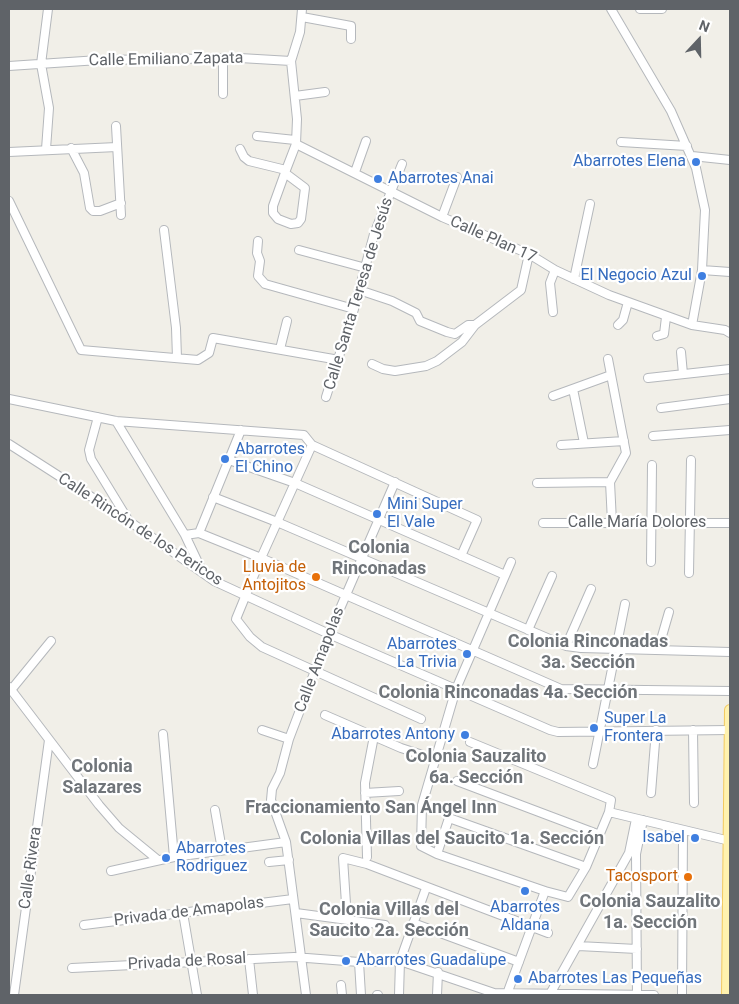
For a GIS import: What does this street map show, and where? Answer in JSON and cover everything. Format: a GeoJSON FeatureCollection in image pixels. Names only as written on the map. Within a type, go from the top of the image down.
{"type":"FeatureCollection","features":[{"type":"Feature","properties":{"kind":"main road"},"geometry":{"type":"LineString","coordinates":[[727,995],[730,710]]}},
{"type":"Feature","properties":{"kind":"street"},"geometry":{"type":"LineString","coordinates":[[46,150],[49,108],[41,64],[48,9]]}},
{"type":"Feature","properties":{"kind":"street"},"geometry":{"type":"LineString","coordinates":[[611,9],[671,111],[692,156],[705,210],[702,270],[692,325]]}},
{"type":"Feature","properties":{"kind":"street"},"geometry":{"type":"LineString","coordinates":[[640,9],[662,9]]}},
{"type":"Feature","properties":{"kind":"street"},"geometry":{"type":"LineString","coordinates":[[240,149],[244,157],[249,161],[285,172],[305,188],[301,219],[298,223],[291,224],[285,222],[273,213],[273,206],[285,172],[296,142],[297,119],[291,61],[297,45],[302,13],[351,26],[351,39]]}},
{"type":"Feature","properties":{"kind":"street"},"geometry":{"type":"LineString","coordinates":[[223,59],[223,94]]}},
{"type":"Feature","properties":{"kind":"street","name":"Calle Emiliano Zapata"},"geometry":{"type":"LineString","coordinates":[[9,66],[99,60],[223,59],[291,61]]}},
{"type":"Feature","properties":{"kind":"street"},"geometry":{"type":"LineString","coordinates":[[295,96],[325,92]]}},
{"type":"Feature","properties":{"kind":"street"},"geometry":{"type":"LineString","coordinates":[[116,126],[122,214]]}},
{"type":"Feature","properties":{"kind":"street","name":"Calle Plan 17"},"geometry":{"type":"LineString","coordinates":[[257,136],[296,142],[442,217],[529,254],[555,270],[628,302],[692,325],[728,330]]}},
{"type":"Feature","properties":{"kind":"street"},"geometry":{"type":"LineString","coordinates":[[355,172],[366,141]]}},
{"type":"Feature","properties":{"kind":"street"},"geometry":{"type":"LineString","coordinates":[[621,142],[687,146]]}},
{"type":"Feature","properties":{"kind":"street"},"geometry":{"type":"LineString","coordinates":[[9,152],[117,147]]}},
{"type":"Feature","properties":{"kind":"street"},"geometry":{"type":"LineString","coordinates":[[71,148],[84,173],[90,208],[93,211],[100,211],[121,203]]}},
{"type":"Feature","properties":{"kind":"street"},"geometry":{"type":"LineString","coordinates":[[692,156],[730,160]]}},
{"type":"Feature","properties":{"kind":"street","name":"Calle Santa Teresa de Jesús"},"geometry":{"type":"LineString","coordinates":[[326,397],[339,360],[374,234],[402,164]]}},
{"type":"Feature","properties":{"kind":"street"},"geometry":{"type":"LineString","coordinates":[[442,217],[457,177]]}},
{"type":"Feature","properties":{"kind":"street"},"geometry":{"type":"LineString","coordinates":[[9,202],[81,350],[198,360],[204,358],[209,353],[213,338],[339,360]]}},
{"type":"Feature","properties":{"kind":"street"},"geometry":{"type":"LineString","coordinates":[[574,279],[590,204]]}},
{"type":"Feature","properties":{"kind":"street"},"geometry":{"type":"LineString","coordinates":[[164,230],[176,328],[177,358]]}},
{"type":"Feature","properties":{"kind":"street"},"geometry":{"type":"LineString","coordinates":[[258,241],[257,253],[260,261],[258,276],[265,284],[354,309]]}},
{"type":"Feature","properties":{"kind":"street"},"geometry":{"type":"LineString","coordinates":[[299,250],[366,268]]}},
{"type":"Feature","properties":{"kind":"street"},"geometry":{"type":"LineString","coordinates":[[372,364],[383,369],[395,371],[418,368],[437,361],[462,342],[475,325],[521,290],[529,254]]}},
{"type":"Feature","properties":{"kind":"street"},"geometry":{"type":"LineString","coordinates":[[553,312],[550,283],[555,270]]}},
{"type":"Feature","properties":{"kind":"street"},"geometry":{"type":"LineString","coordinates":[[702,270],[730,272]]}},
{"type":"Feature","properties":{"kind":"street"},"geometry":{"type":"LineString","coordinates":[[359,290],[392,301],[416,313],[420,321],[455,334]]}},
{"type":"Feature","properties":{"kind":"street"},"geometry":{"type":"LineString","coordinates":[[618,325],[623,320],[628,302]]}},
{"type":"Feature","properties":{"kind":"street"},"geometry":{"type":"LineString","coordinates":[[657,336],[664,334],[666,317]]}},
{"type":"Feature","properties":{"kind":"street"},"geometry":{"type":"LineString","coordinates":[[280,349],[287,321]]}},
{"type":"Feature","properties":{"kind":"street"},"geometry":{"type":"LineString","coordinates":[[452,350],[455,334],[468,325],[475,325]]}},
{"type":"Feature","properties":{"kind":"street"},"geometry":{"type":"LineString","coordinates":[[681,352],[683,374]]}},
{"type":"Feature","properties":{"kind":"street"},"geometry":{"type":"LineString","coordinates":[[608,359],[626,453],[610,482],[612,522]]}},
{"type":"Feature","properties":{"kind":"street"},"geometry":{"type":"LineString","coordinates":[[648,378],[730,369]]}},
{"type":"Feature","properties":{"kind":"street"},"geometry":{"type":"LineString","coordinates":[[553,396],[610,375]]}},
{"type":"Feature","properties":{"kind":"street"},"geometry":{"type":"LineString","coordinates":[[573,389],[584,443]]}},
{"type":"Feature","properties":{"kind":"street"},"geometry":{"type":"LineString","coordinates":[[9,399],[116,421],[304,435],[312,445],[477,520],[461,556]]}},
{"type":"Feature","properties":{"kind":"street"},"geometry":{"type":"LineString","coordinates":[[661,408],[730,399]]}},
{"type":"Feature","properties":{"kind":"street"},"geometry":{"type":"LineString","coordinates":[[98,417],[89,450],[91,459],[129,521]]}},
{"type":"Feature","properties":{"kind":"street"},"geometry":{"type":"LineString","coordinates":[[116,421],[186,535],[202,572]]}},
{"type":"Feature","properties":{"kind":"street"},"geometry":{"type":"LineString","coordinates":[[199,533],[241,430]]}},
{"type":"Feature","properties":{"kind":"street"},"geometry":{"type":"LineString","coordinates":[[653,436],[730,430]]}},
{"type":"Feature","properties":{"kind":"street"},"geometry":{"type":"LineString","coordinates":[[561,445],[624,441]]}},
{"type":"Feature","properties":{"kind":"street","name":"Calle Rincón de los Pericos"},"geometry":{"type":"LineString","coordinates":[[9,444],[129,521],[214,581],[329,634],[550,730],[558,732],[730,730]]}},
{"type":"Feature","properties":{"kind":"street"},"geometry":{"type":"LineString","coordinates":[[312,445],[236,618],[242,627],[262,647],[421,719]]}},
{"type":"Feature","properties":{"kind":"street"},"geometry":{"type":"LineString","coordinates":[[229,460],[295,483],[505,575]]}},
{"type":"Feature","properties":{"kind":"street"},"geometry":{"type":"LineString","coordinates":[[689,573],[691,460]]}},
{"type":"Feature","properties":{"kind":"street"},"geometry":{"type":"LineString","coordinates":[[651,562],[652,465]]}},
{"type":"Feature","properties":{"kind":"street","name":"Calle Amapolas"},"geometry":{"type":"LineString","coordinates":[[306,995],[289,860],[286,842],[271,800],[272,789],[280,773],[290,739],[329,634],[395,482]]}},
{"type":"Feature","properties":{"kind":"street"},"geometry":{"type":"LineString","coordinates":[[537,482],[610,482]]}},
{"type":"Feature","properties":{"kind":"street"},"geometry":{"type":"LineString","coordinates":[[213,497],[277,522],[566,646],[616,650],[730,652]]}},
{"type":"Feature","properties":{"kind":"street","name":"Calle María Dolores"},"geometry":{"type":"LineString","coordinates":[[544,523],[650,522],[730,524]]}},
{"type":"Feature","properties":{"kind":"street"},"geometry":{"type":"LineString","coordinates":[[186,535],[199,533],[261,558],[562,689],[609,691],[730,690]]}},
{"type":"Feature","properties":{"kind":"street"},"geometry":{"type":"LineString","coordinates":[[470,742],[611,800],[609,812],[586,867],[568,897],[436,854],[421,846],[422,805],[456,689],[511,562]]}},
{"type":"Feature","properties":{"kind":"street"},"geometry":{"type":"LineString","coordinates":[[528,630],[552,576]]}},
{"type":"Feature","properties":{"kind":"street"},"geometry":{"type":"LineString","coordinates":[[566,646],[591,589]]}},
{"type":"Feature","properties":{"kind":"street"},"geometry":{"type":"LineString","coordinates":[[593,764],[625,604]]}},
{"type":"Feature","properties":{"kind":"street"},"geometry":{"type":"LineString","coordinates":[[658,650],[669,612]]}},
{"type":"Feature","properties":{"kind":"street"},"geometry":{"type":"LineString","coordinates":[[51,641],[10,689],[48,740],[119,828],[158,860]]}},
{"type":"Feature","properties":{"kind":"street"},"geometry":{"type":"LineString","coordinates":[[325,715],[435,759]]}},
{"type":"Feature","properties":{"kind":"street"},"geometry":{"type":"LineString","coordinates":[[262,730],[290,739]]}},
{"type":"Feature","properties":{"kind":"street"},"geometry":{"type":"LineString","coordinates":[[652,793],[656,730]]}},
{"type":"Feature","properties":{"kind":"street"},"geometry":{"type":"LineString","coordinates":[[693,730],[694,804]]}},
{"type":"Feature","properties":{"kind":"street"},"geometry":{"type":"LineString","coordinates":[[163,734],[174,857]]}},
{"type":"Feature","properties":{"kind":"street"},"geometry":{"type":"LineString","coordinates":[[367,857],[366,793],[370,752],[374,736]]}},
{"type":"Feature","properties":{"kind":"street","name":"Calle Rivera"},"geometry":{"type":"LineString","coordinates":[[14,995],[48,740]]}},
{"type":"Feature","properties":{"kind":"street"},"geometry":{"type":"LineString","coordinates":[[457,780],[600,835]]}},
{"type":"Feature","properties":{"kind":"street"},"geometry":{"type":"LineString","coordinates":[[366,793],[399,790]]}},
{"type":"Feature","properties":{"kind":"street"},"geometry":{"type":"LineString","coordinates":[[216,810],[222,850]]}},
{"type":"Feature","properties":{"kind":"street"},"geometry":{"type":"LineString","coordinates":[[609,812],[730,841]]}},
{"type":"Feature","properties":{"kind":"street"},"geometry":{"type":"LineString","coordinates":[[436,854],[449,818],[586,867]]}},
{"type":"Feature","properties":{"kind":"street"},"geometry":{"type":"LineString","coordinates":[[637,995],[637,949],[632,854],[639,820]]}},
{"type":"Feature","properties":{"kind":"street"},"geometry":{"type":"LineString","coordinates":[[682,995],[683,830]]}},
{"type":"Feature","properties":{"kind":"street"},"geometry":{"type":"LineString","coordinates":[[110,870],[174,857],[286,842]]}},
{"type":"Feature","properties":{"kind":"street"},"geometry":{"type":"LineString","coordinates":[[550,994],[632,854]]}},
{"type":"Feature","properties":{"kind":"street"},"geometry":{"type":"LineString","coordinates":[[347,919],[343,858],[368,864],[426,888],[548,933]]}},
{"type":"Feature","properties":{"kind":"street"},"geometry":{"type":"LineString","coordinates":[[269,862],[289,860]]}},
{"type":"Feature","properties":{"kind":"street"},"geometry":{"type":"LineString","coordinates":[[399,995],[400,961],[426,888]]}},
{"type":"Feature","properties":{"kind":"street"},"geometry":{"type":"LineString","coordinates":[[507,994],[545,891]]}},
{"type":"Feature","properties":{"kind":"street","name":"Privada de Amapolas"},"geometry":{"type":"LineString","coordinates":[[84,925],[293,899]]}},
{"type":"Feature","properties":{"kind":"street"},"geometry":{"type":"LineString","coordinates":[[183,913],[197,995]]}},
{"type":"Feature","properties":{"kind":"street"},"geometry":{"type":"LineString","coordinates":[[296,913],[385,925]]}},
{"type":"Feature","properties":{"kind":"street"},"geometry":{"type":"LineString","coordinates":[[413,923],[519,962]]}},
{"type":"Feature","properties":{"kind":"street"},"geometry":{"type":"LineString","coordinates":[[578,946],[637,949]]}},
{"type":"Feature","properties":{"kind":"street","name":"Privada de Rosal"},"geometry":{"type":"LineString","coordinates":[[72,968],[249,959],[302,958],[359,962],[400,961],[438,972],[494,993],[654,995]]}},
{"type":"Feature","properties":{"kind":"street"},"geometry":{"type":"LineString","coordinates":[[249,959],[253,995]]}},
{"type":"Feature","properties":{"kind":"street"},"geometry":{"type":"LineString","coordinates":[[359,962],[361,995]]}},
{"type":"Feature","properties":{"kind":"street"},"geometry":{"type":"LineString","coordinates":[[437,995],[438,972]]}},
{"type":"Feature","properties":{"kind":"street"},"geometry":{"type":"LineString","coordinates":[[341,985],[342,995]]}},
{"type":"Feature","properties":{"kind":"place","name":"Abarrotes Elena"},"geometry":{"type":"Point","coordinates":[696,162]}},
{"type":"Feature","properties":{"kind":"place","name":"Abarrotes Anai"},"geometry":{"type":"Point","coordinates":[378,179]}},
{"type":"Feature","properties":{"kind":"place","name":"El Negocio Azul"},"geometry":{"type":"Point","coordinates":[702,276]}},
{"type":"Feature","properties":{"kind":"place","name":"Abarrotes El Chino"},"geometry":{"type":"Point","coordinates":[225,459]}},
{"type":"Feature","properties":{"kind":"place","name":"Mini Super El Vale"},"geometry":{"type":"Point","coordinates":[377,514]}},
{"type":"Feature","properties":{"kind":"place","name":"Lluvia de Antojitos"},"geometry":{"type":"Point","coordinates":[316,577]}},
{"type":"Feature","properties":{"kind":"place","name":"Abarrotes La Trivia"},"geometry":{"type":"Point","coordinates":[467,654]}},
{"type":"Feature","properties":{"kind":"place","name":"Super La Frontera"},"geometry":{"type":"Point","coordinates":[594,728]}},
{"type":"Feature","properties":{"kind":"place","name":"Abarrotes Antony"},"geometry":{"type":"Point","coordinates":[465,735]}},
{"type":"Feature","properties":{"kind":"place","name":"Isabel"},"geometry":{"type":"Point","coordinates":[695,838]}},
{"type":"Feature","properties":{"kind":"place","name":"Abarrotes Rodriguez"},"geometry":{"type":"Point","coordinates":[166,858]}},
{"type":"Feature","properties":{"kind":"place","name":"Tacosport"},"geometry":{"type":"Point","coordinates":[688,877]}},
{"type":"Feature","properties":{"kind":"place","name":"Abarrotes Aldana"},"geometry":{"type":"Point","coordinates":[525,891]}},
{"type":"Feature","properties":{"kind":"place","name":"Abarrotes Guadalupe"},"geometry":{"type":"Point","coordinates":[346,961]}},
{"type":"Feature","properties":{"kind":"place","name":"Abarrotes Las Pequeñas"},"geometry":{"type":"Point","coordinates":[518,979]}},
{"type":"Feature","properties":{"kind":"district","name":"Colonia Rinconadas"},"geometry":{"type":"Point","coordinates":[379,558]}},
{"type":"Feature","properties":{"kind":"district","name":"Colonia Rinconadas 3a. Sección"},"geometry":{"type":"Point","coordinates":[588,652]}},
{"type":"Feature","properties":{"kind":"district","name":"Colonia Rinconadas 4a. Sección"},"geometry":{"type":"Point","coordinates":[508,693]}},
{"type":"Feature","properties":{"kind":"district","name":"Colonia Sauzalito 6a. Sección"},"geometry":{"type":"Point","coordinates":[476,768]}},
{"type":"Feature","properties":{"kind":"district","name":"Colonia Salazares"},"geometry":{"type":"Point","coordinates":[102,778]}},
{"type":"Feature","properties":{"kind":"district","name":"Fraccionamiento San Ángel Inn"},"geometry":{"type":"Point","coordinates":[371,808]}},
{"type":"Feature","properties":{"kind":"district","name":"Colonia Villas del Saucito 1a. Sección"},"geometry":{"type":"Point","coordinates":[452,839]}},
{"type":"Feature","properties":{"kind":"district","name":"Colonia Sauzalito 1a. Sección"},"geometry":{"type":"Point","coordinates":[650,912]}},
{"type":"Feature","properties":{"kind":"district","name":"Colonia Villas del Saucito 2a. Sección"},"geometry":{"type":"Point","coordinates":[389,920]}}]}
